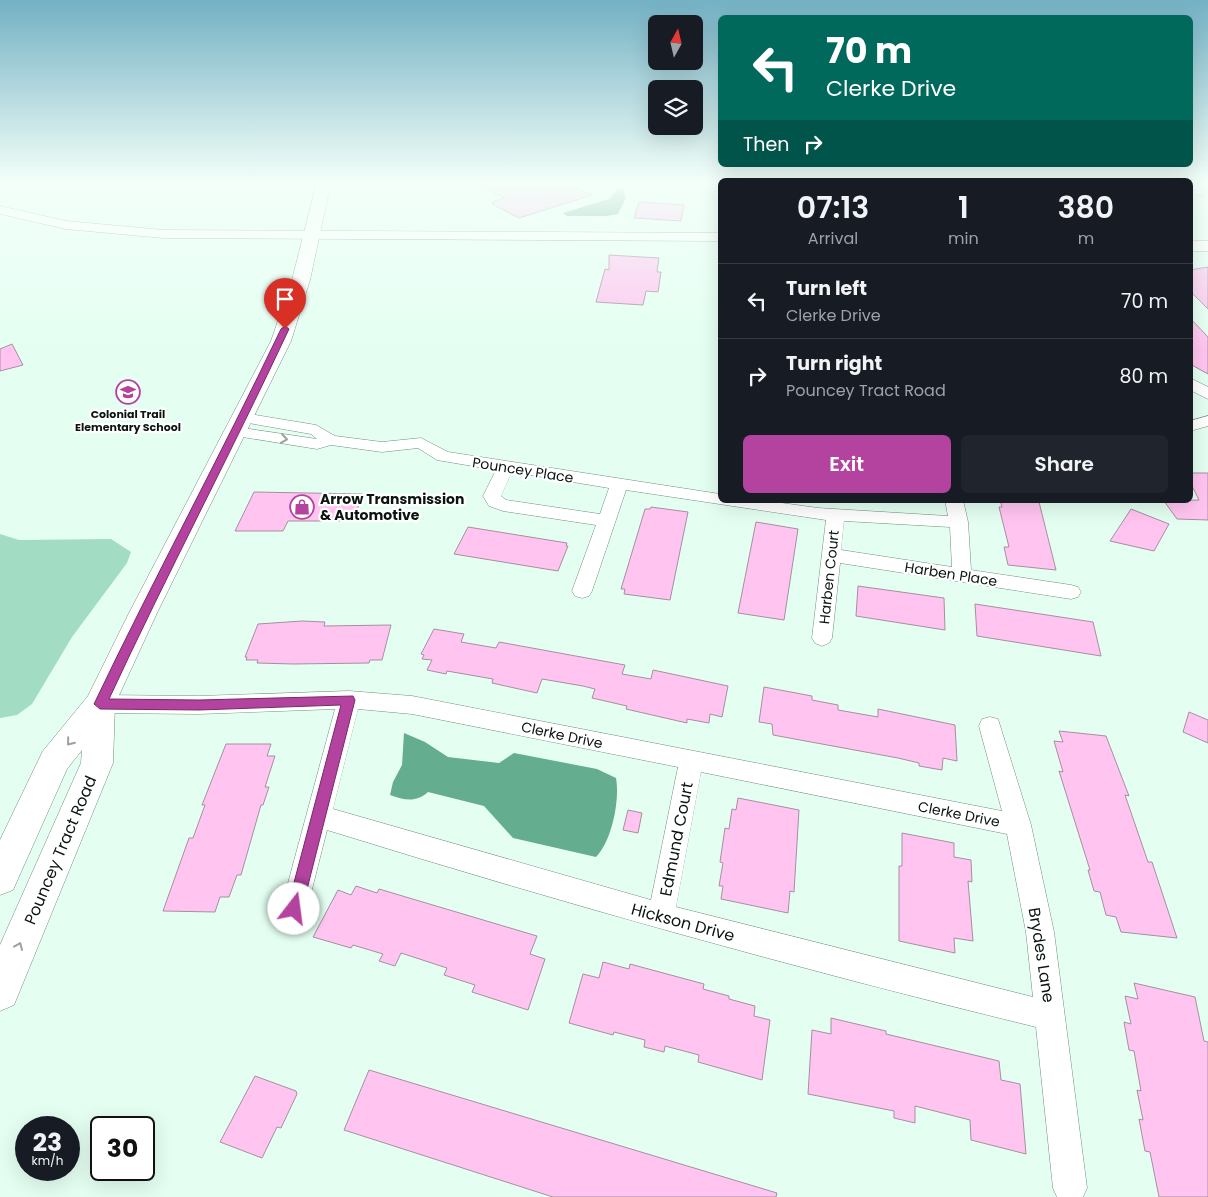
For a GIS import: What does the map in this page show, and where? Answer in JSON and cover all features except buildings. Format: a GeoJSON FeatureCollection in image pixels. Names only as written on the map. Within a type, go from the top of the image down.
{"type":"FeatureCollection","features":[{"type":"Feature","properties":{"kind":"main road","name":"Pouncey Tract Road"},"geometry":{"type":"LineString","coordinates":[[0,878],[54,761],[100,704],[143,613],[281,341],[301,280],[309,240]]}},
{"type":"Feature","properties":{"kind":"main road","name":"Pouncey Tract Road"},"geometry":{"type":"LineString","coordinates":[[0,991],[97,763],[100,704]]}},
{"type":"Feature","properties":{"kind":"street"},"geometry":{"type":"LineString","coordinates":[[88,238],[126,242],[602,238]]}},
{"type":"Feature","properties":{"kind":"street"},"geometry":{"type":"LineString","coordinates":[[262,238],[718,246]]}},
{"type":"Feature","properties":{"kind":"street"},"geometry":{"type":"LineString","coordinates":[[1193,246],[1208,246]]}},
{"type":"Feature","properties":{"kind":"street"},"geometry":{"type":"LineString","coordinates":[[1193,425],[1208,421]]}},
{"type":"Feature","properties":{"kind":"street","name":"Pouncey Place"},"geometry":{"type":"LineString","coordinates":[[240,425],[317,444],[330,440],[382,447],[421,443],[443,456],[718,500]]}},
{"type":"Feature","properties":{"kind":"street"},"geometry":{"type":"LineString","coordinates":[[506,467],[492,496],[495,502],[503,505],[606,521]]}},
{"type":"Feature","properties":{"kind":"street"},"geometry":{"type":"LineString","coordinates":[[582,591],[619,485]]}},
{"type":"Feature","properties":{"kind":"street","name":"Pouncey Place"},"geometry":{"type":"LineString","coordinates":[[743,503],[836,515],[959,522]]}},
{"type":"Feature","properties":{"kind":"street"},"geometry":{"type":"LineString","coordinates":[[955,503],[959,522],[962,575]]}},
{"type":"Feature","properties":{"kind":"street","name":"Harben Court"},"geometry":{"type":"LineString","coordinates":[[822,638],[836,515]]}},
{"type":"Feature","properties":{"kind":"street","name":"Harben Place"},"geometry":{"type":"LineString","coordinates":[[832,555],[1071,592]]}},
{"type":"Feature","properties":{"kind":"street"},"geometry":{"type":"LineString","coordinates":[[294,909],[349,700]]}},
{"type":"Feature","properties":{"kind":"street","name":"Clerke Drive"},"geometry":{"type":"LineString","coordinates":[[100,704],[199,705],[349,700],[389,702],[434,708],[1018,825]]}},
{"type":"Feature","properties":{"kind":"street","name":"Brydes Lane"},"geometry":{"type":"LineString","coordinates":[[990,726],[1018,825],[1040,932],[1070,1188]]}},
{"type":"Feature","properties":{"kind":"street","name":"Edmund Court"},"geometry":{"type":"LineString","coordinates":[[661,916],[691,761]]}},
{"type":"Feature","properties":{"kind":"street","name":"Hickson Drive"},"geometry":{"type":"LineString","coordinates":[[318,816],[519,878],[833,963],[1051,1016]]}},
{"type":"Feature","properties":{"kind":"shaded area"},"geometry":{"type":"Polygon","coordinates":[[[0,534],[19,540],[111,539],[131,552],[127,563],[72,637],[32,704],[17,715],[0,718],[0,534]]]}},
{"type":"Feature","properties":{"kind":"shaded area"},"geometry":{"type":"Polygon","coordinates":[[[404,733],[425,742],[448,757],[499,763],[514,753],[597,769],[616,778],[617,797],[614,820],[602,850],[596,857],[513,838],[484,806],[428,792],[414,799],[390,795],[393,782],[402,765],[404,733]]]}},
{"type":"Feature","properties":{"kind":"place","name":"Colonial Trail Elementary School"},"geometry":{"type":"Point","coordinates":[128,392]}},
{"type":"Feature","properties":{"kind":"place","name":"Arrow Transmission & Automotive"},"geometry":{"type":"Point","coordinates":[302,507]}},
{"type":"Feature","properties":{"kind":"route"},"geometry":{"type":"LineString","coordinates":[[285,329],[281,341],[143,613],[100,704],[199,705],[349,700],[294,909]]}}]}
